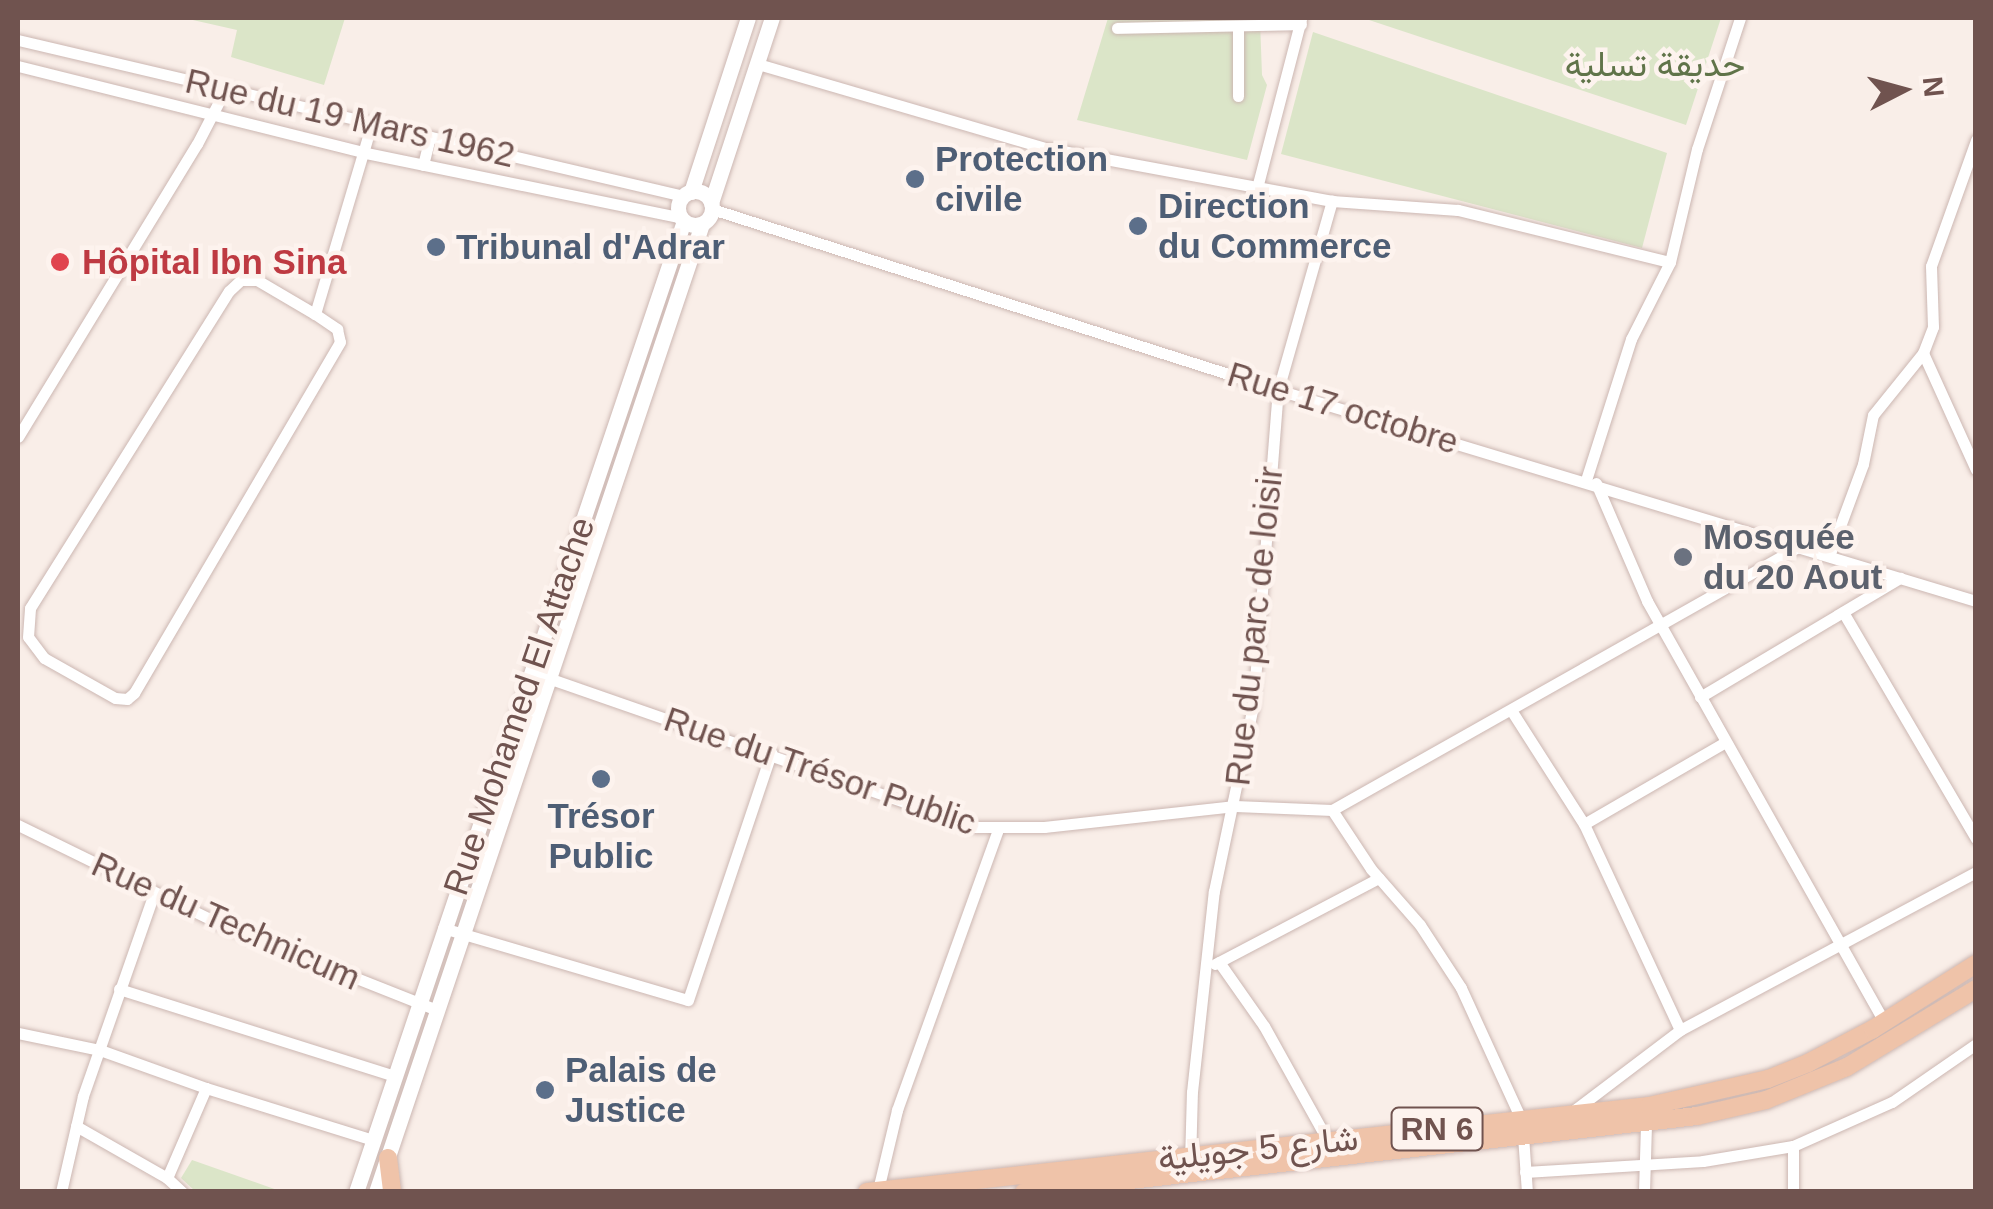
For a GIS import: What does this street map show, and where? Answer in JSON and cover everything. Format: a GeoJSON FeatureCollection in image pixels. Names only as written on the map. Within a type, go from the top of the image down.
{"type":"FeatureCollection","features":[{"type":"Feature","properties":{"kind":"main road","name":"شارع 5 جويلية"},"geometry":{"type":"LineString","coordinates":[[1024,1192],[1523,1130],[1567,1116],[1649,1106],[1768,1078],[1808,1063],[1884,1022],[1976,964]]}},
{"type":"Feature","properties":{"kind":"main road","name":"شارع 5 جويلية"},"geometry":{"type":"LineString","coordinates":[[866,1192],[1328,1140],[1646,1125],[1766,1100],[1847,1067],[1976,989]]}},
{"type":"Feature","properties":{"kind":"main road"},"geometry":{"type":"LineString","coordinates":[[388,1158],[392,1192]]}},
{"type":"Feature","properties":{"kind":"street"},"geometry":{"type":"LineString","coordinates":[[748,18],[712,128],[687,194],[678,206],[683,220],[702,224],[712,206],[772,18]]}},
{"type":"Feature","properties":{"kind":"street"},"geometry":{"type":"LineString","coordinates":[[1740,18],[1697,149],[1670,262],[1631,339],[1590,482],[1724,744],[1884,1022]]}},
{"type":"Feature","properties":{"kind":"street"},"geometry":{"type":"LineString","coordinates":[[1117,28],[1301,21],[1258,184]]}},
{"type":"Feature","properties":{"kind":"street"},"geometry":{"type":"LineString","coordinates":[[1238,26],[1238,96]]}},
{"type":"Feature","properties":{"kind":"street","name":"Rue du 19 Mars 1962"},"geometry":{"type":"LineString","coordinates":[[18,40],[687,194]]}},
{"type":"Feature","properties":{"kind":"street"},"geometry":{"type":"LineString","coordinates":[[758,64],[1046,148],[1258,184],[1332,201],[1458,210],[1670,262]]}},
{"type":"Feature","properties":{"kind":"street","name":"Rue du 19 Mars 1962"},"geometry":{"type":"LineString","coordinates":[[18,66],[366,153],[683,220]]}},
{"type":"Feature","properties":{"kind":"street"},"geometry":{"type":"LineString","coordinates":[[18,437],[225,90]]}},
{"type":"Feature","properties":{"kind":"street"},"geometry":{"type":"LineString","coordinates":[[315,314],[372,123]]}},
{"type":"Feature","properties":{"kind":"street"},"geometry":{"type":"LineString","coordinates":[[712,128],[734,137]]}},
{"type":"Feature","properties":{"kind":"street"},"geometry":{"type":"LineString","coordinates":[[422,165],[430,136]]}},
{"type":"Feature","properties":{"kind":"street"},"geometry":{"type":"LineString","coordinates":[[1829,556],[1863,464],[1872,416],[1924,353],[1933,327],[1931,266],[1976,140]]}},
{"type":"Feature","properties":{"kind":"street"},"geometry":{"type":"LineString","coordinates":[[687,194],[701,192],[712,206]]}},
{"type":"Feature","properties":{"kind":"street","name":"Rue du parc de loisir"},"geometry":{"type":"LineString","coordinates":[[1192,1174],[1188,1155],[1214,890],[1235,806],[1253,706],[1278,390],[1332,201]]}},
{"type":"Feature","properties":{"kind":"street","name":"Rue 17 octobre"},"geometry":{"type":"LineString","coordinates":[[712,206],[1278,390],[1976,602]]}},
{"type":"Feature","properties":{"kind":"street","name":"Rue Mohamed El Attache"},"geometry":{"type":"LineString","coordinates":[[376,1192],[548,678],[568,590],[683,220]]}},
{"type":"Feature","properties":{"kind":"street","name":"Rue Mohamed El Attache"},"geometry":{"type":"LineString","coordinates":[[356,1192],[531,672],[568,590],[702,224]]}},
{"type":"Feature","properties":{"kind":"street"},"geometry":{"type":"LineString","coordinates":[[241,280],[257,280],[315,314],[336,329],[338,346],[134,693],[127,699],[116,698],[44,658],[28,637],[30,608],[229,291],[241,280]]}},
{"type":"Feature","properties":{"kind":"street"},"geometry":{"type":"LineString","coordinates":[[1924,353],[1976,470]]}},
{"type":"Feature","properties":{"kind":"street"},"geometry":{"type":"LineString","coordinates":[[1527,1192],[1523,1130],[1454,976],[1420,924],[1380,878],[1332,810],[1796,548]]}},
{"type":"Feature","properties":{"kind":"street"},"geometry":{"type":"LineString","coordinates":[[1700,697],[1900,578]]}},
{"type":"Feature","properties":{"kind":"street"},"geometry":{"type":"LineString","coordinates":[[1843,612],[1976,839]]}},
{"type":"Feature","properties":{"kind":"street","name":"Rue du Trésor Public"},"geometry":{"type":"LineString","coordinates":[[531,672],[955,822],[998,829],[1235,806],[1332,810]]}},
{"type":"Feature","properties":{"kind":"street"},"geometry":{"type":"LineString","coordinates":[[1510,710],[1584,824],[1680,1030]]}},
{"type":"Feature","properties":{"kind":"street"},"geometry":{"type":"LineString","coordinates":[[1584,824],[1724,744]]}},
{"type":"Feature","properties":{"kind":"street"},"geometry":{"type":"LineString","coordinates":[[443,928],[688,1000],[771,754]]}},
{"type":"Feature","properties":{"kind":"street","name":"Rue du Technicum"},"geometry":{"type":"LineString","coordinates":[[18,825],[154,893],[437,1010]]}},
{"type":"Feature","properties":{"kind":"street"},"geometry":{"type":"LineString","coordinates":[[878,1190],[896,1110],[998,829]]}},
{"type":"Feature","properties":{"kind":"street"},"geometry":{"type":"LineString","coordinates":[[1567,1116],[1680,1030],[1976,872]]}},
{"type":"Feature","properties":{"kind":"street"},"geometry":{"type":"LineString","coordinates":[[1205,969],[1380,878]]}},
{"type":"Feature","properties":{"kind":"street"},"geometry":{"type":"LineString","coordinates":[[60,1192],[76,1126],[119,989],[154,893]]}},
{"type":"Feature","properties":{"kind":"street"},"geometry":{"type":"LineString","coordinates":[[1219,962],[1264,1026],[1328,1140]]}},
{"type":"Feature","properties":{"kind":"street"},"geometry":{"type":"LineString","coordinates":[[119,989],[395,1076]]}},
{"type":"Feature","properties":{"kind":"street"},"geometry":{"type":"LineString","coordinates":[[18,1033],[100,1050],[206,1088],[374,1140]]}},
{"type":"Feature","properties":{"kind":"street"},"geometry":{"type":"LineString","coordinates":[[1525,1172],[1760,1155],[1793,1146],[1892,1102],[1976,1044]]}},
{"type":"Feature","properties":{"kind":"street"},"geometry":{"type":"LineString","coordinates":[[167,1178],[206,1088]]}},
{"type":"Feature","properties":{"kind":"street"},"geometry":{"type":"LineString","coordinates":[[1644,1192],[1646,1125]]}},
{"type":"Feature","properties":{"kind":"street"},"geometry":{"type":"LineString","coordinates":[[76,1126],[167,1178],[182,1192]]}},
{"type":"Feature","properties":{"kind":"street"},"geometry":{"type":"LineString","coordinates":[[1793,1146],[1793,1192]]}},
{"type":"Feature","properties":{"kind":"green space"},"geometry":{"type":"Polygon","coordinates":[[[184,18],[345,18],[324,85],[231,57],[237,30],[184,18]]]}},
{"type":"Feature","properties":{"kind":"green space"},"geometry":{"type":"Polygon","coordinates":[[[1108,18],[1266,18],[1260,21],[1262,75],[1267,85],[1247,160],[1077,120],[1108,18]]]}},
{"type":"Feature","properties":{"kind":"green space","name":"حديقة تسلية"},"geometry":{"type":"Polygon","coordinates":[[[1363,18],[1721,18],[1686,125],[1363,18]]]}},
{"type":"Feature","properties":{"kind":"green space"},"geometry":{"type":"Polygon","coordinates":[[[1313,32],[1667,153],[1642,248],[1281,154],[1313,32]]]}},
{"type":"Feature","properties":{"kind":"green space"},"geometry":{"type":"Polygon","coordinates":[[[192,1160],[280,1191],[195,1191],[181,1178],[192,1160]]]}},
{"type":"Feature","properties":{"kind":"place","name":"Protection civile"},"geometry":{"type":"Point","coordinates":[915,179]}},
{"type":"Feature","properties":{"kind":"place","name":"Direction du Commerce"},"geometry":{"type":"Point","coordinates":[1138,226]}},
{"type":"Feature","properties":{"kind":"place","name":"Tribunal d'Adrar"},"geometry":{"type":"Point","coordinates":[436,247]}},
{"type":"Feature","properties":{"kind":"place","name":"Hôpital Ibn Sina"},"geometry":{"type":"Point","coordinates":[60,262]}},
{"type":"Feature","properties":{"kind":"place","name":"Mosquée du 20 Aout"},"geometry":{"type":"Point","coordinates":[1683,557]}},
{"type":"Feature","properties":{"kind":"place","name":"Trésor Public"},"geometry":{"type":"Point","coordinates":[601,779]}},
{"type":"Feature","properties":{"kind":"place","name":"Palais de Justice"},"geometry":{"type":"Point","coordinates":[545,1090]}}]}
